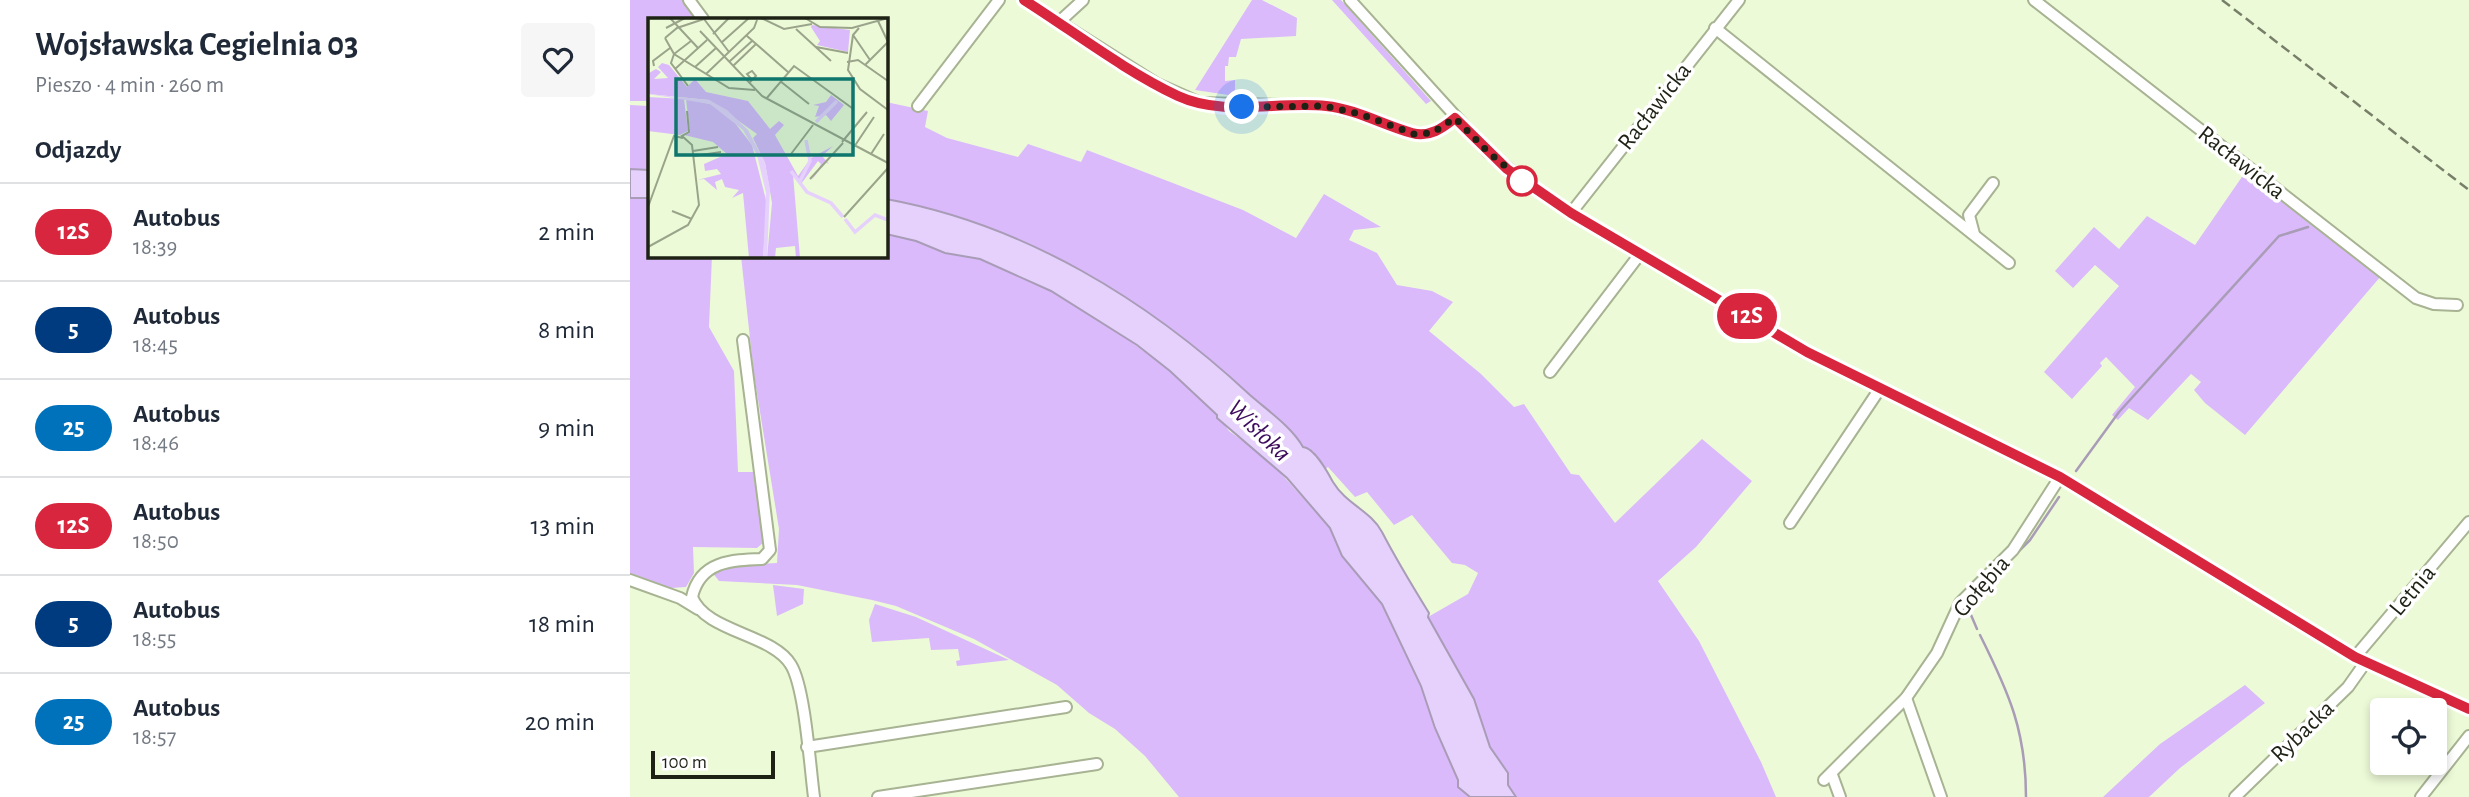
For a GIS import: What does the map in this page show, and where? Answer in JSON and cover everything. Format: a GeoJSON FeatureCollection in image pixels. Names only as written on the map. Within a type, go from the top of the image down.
{"type":"FeatureCollection","features":[{"type":"Feature","properties":{"kind":"street"},"geometry":{"type":"LineString","coordinates":[[689,0],[702,18]]}},
{"type":"Feature","properties":{"kind":"street"},"geometry":{"type":"LineString","coordinates":[[918,106],[999,0]]}},
{"type":"Feature","properties":{"kind":"street"},"geometry":{"type":"LineString","coordinates":[[1024,0],[1178,96],[1200,103],[1242,107],[1325,106],[1360,114],[1414,134],[1432,133],[1455,118]]}},
{"type":"Feature","properties":{"kind":"street"},"geometry":{"type":"LineString","coordinates":[[1059,22],[1083,0]]}},
{"type":"Feature","properties":{"kind":"street"},"geometry":{"type":"LineString","coordinates":[[1350,0],[1455,118],[1507,169],[1571,213],[1807,352],[1879,390],[2060,477],[2360,660],[2469,709]]}},
{"type":"Feature","properties":{"kind":"street","name":"Racławicka"},"geometry":{"type":"LineString","coordinates":[[1571,213],[1739,0]]}},
{"type":"Feature","properties":{"kind":"street","name":"Racławicka"},"geometry":{"type":"LineString","coordinates":[[2034,0],[2416,298],[2434,304],[2457,305]]}},
{"type":"Feature","properties":{"kind":"street"},"geometry":{"type":"LineString","coordinates":[[1716,28],[2009,263]]}},
{"type":"Feature","properties":{"kind":"street"},"geometry":{"type":"LineString","coordinates":[[1974,234],[1969,215],[1991,191],[1993,183]]}},
{"type":"Feature","properties":{"kind":"street"},"geometry":{"type":"LineString","coordinates":[[1550,372],[1640,254]]}},
{"type":"Feature","properties":{"kind":"street"},"geometry":{"type":"LineString","coordinates":[[686,597],[713,565],[762,559],[770,550],[743,340]]}},
{"type":"Feature","properties":{"kind":"street"},"geometry":{"type":"LineString","coordinates":[[1790,523],[1879,390]]}},
{"type":"Feature","properties":{"kind":"street","name":"Gołębia"},"geometry":{"type":"LineString","coordinates":[[1840,797],[1828,778],[1906,698],[1937,653],[1960,603],[2013,550],[2060,477]]}},
{"type":"Feature","properties":{"kind":"street","name":"Letnia"},"geometry":{"type":"LineString","coordinates":[[2360,660],[2469,522]]}},
{"type":"Feature","properties":{"kind":"street"},"geometry":{"type":"LineString","coordinates":[[630,580],[686,597],[701,611],[771,648],[790,663],[798,684],[814,797]]}},
{"type":"Feature","properties":{"kind":"street","name":"Rybacka"},"geometry":{"type":"LineString","coordinates":[[2235,797],[2348,687],[2360,660]]}},
{"type":"Feature","properties":{"kind":"street"},"geometry":{"type":"LineString","coordinates":[[1906,698],[1941,797]]}},
{"type":"Feature","properties":{"kind":"street"},"geometry":{"type":"LineString","coordinates":[[807,747],[1066,707]]}},
{"type":"Feature","properties":{"kind":"street"},"geometry":{"type":"LineString","coordinates":[[2421,797],[2469,736]]}},
{"type":"Feature","properties":{"kind":"street"},"geometry":{"type":"LineString","coordinates":[[878,797],[1097,764]]}},
{"type":"Feature","properties":{"kind":"shaded area"},"geometry":{"type":"Polygon","coordinates":[[[630,0],[684,0],[697,18],[648,18],[648,101],[630,101],[630,0]]]}},
{"type":"Feature","properties":{"kind":"shaded area"},"geometry":{"type":"Polygon","coordinates":[[[1252,0],[1262,0],[1297,18],[1296,36],[1241,39],[1236,57],[1229,57],[1228,66],[1225,66],[1225,81],[1235,80],[1235,96],[1195,90],[1252,0]]]}},
{"type":"Feature","properties":{"kind":"shaded area"},"geometry":{"type":"Polygon","coordinates":[[[1332,0],[1341,0],[1431,101],[1426,104],[1332,0]]]}},
{"type":"Feature","properties":{"kind":"shaded area"},"geometry":{"type":"Polygon","coordinates":[[[887,102],[928,111],[925,127],[947,138],[1018,157],[1028,144],[1081,162],[1087,150],[1243,210],[1296,238],[1324,194],[1381,227],[1354,230],[1349,240],[1377,253],[1397,285],[1432,291],[1453,302],[1429,331],[1481,374],[1514,407],[1524,404],[1571,474],[1579,475],[1615,523],[1702,439],[1752,481],[1696,547],[1658,581],[1699,641],[1776,797],[1516,797],[1508,785],[1508,773],[1490,747],[1474,699],[1428,617],[1468,594],[1478,573],[1465,565],[1452,563],[1412,515],[1394,525],[1367,492],[1355,497],[1328,467],[1325,469],[1313,451],[1303,447],[1279,419],[1170,328],[1127,298],[1035,247],[987,227],[887,199],[887,102]]]}},
{"type":"Feature","properties":{"kind":"shaded area"},"geometry":{"type":"Polygon","coordinates":[[[630,105],[648,106],[648,170],[630,169],[630,105]]]}},
{"type":"Feature","properties":{"kind":"shaded area"},"geometry":{"type":"Polygon","coordinates":[[[2246,171],[2381,276],[2245,435],[2205,403],[2194,390],[2201,382],[2191,374],[2148,420],[2129,408],[2118,420],[2112,415],[2135,387],[2106,357],[2100,363],[2102,366],[2072,399],[2044,372],[2119,286],[2095,265],[2073,288],[2055,271],[2094,227],[2119,249],[2147,216],[2195,245],[2246,171]]]}},
{"type":"Feature","properties":{"kind":"shaded area"},"geometry":{"type":"Polygon","coordinates":[[[630,198],[648,198],[648,257],[712,257],[709,327],[734,371],[738,472],[753,472],[764,542],[757,548],[693,547],[694,573],[686,587],[671,588],[630,575],[630,198]]]}},
{"type":"Feature","properties":{"kind":"shaded area"},"geometry":{"type":"Polygon","coordinates":[[[887,234],[916,241],[945,253],[980,259],[1051,291],[1117,331],[1170,371],[1218,415],[1229,431],[1268,459],[1330,528],[1342,556],[1382,604],[1421,686],[1435,728],[1458,780],[1458,787],[1470,797],[1179,797],[1145,756],[1115,729],[1089,713],[1057,685],[974,639],[896,606],[872,600],[797,585],[719,581],[712,572],[729,565],[777,563],[779,529],[754,375],[741,257],[887,257],[887,234]]]}},
{"type":"Feature","properties":{"kind":"shaded area"},"geometry":{"type":"Polygon","coordinates":[[[773,585],[804,589],[803,604],[777,616],[773,585]]]}},
{"type":"Feature","properties":{"kind":"shaded area"},"geometry":{"type":"Polygon","coordinates":[[[875,604],[916,617],[1009,660],[957,666],[956,661],[960,660],[958,649],[931,650],[929,638],[872,642],[869,620],[875,604]]]}},
{"type":"Feature","properties":{"kind":"shaded area"},"geometry":{"type":"Polygon","coordinates":[[[2245,685],[2265,703],[2180,768],[2149,797],[2103,797],[2160,744],[2245,685]]]}},
{"type":"Feature","properties":{"kind":"water"},"geometry":{"type":"Polygon","coordinates":[[[630,169],[648,170],[648,198],[630,198],[630,169]]]}},
{"type":"Feature","properties":{"kind":"water","name":"Wisłoka"},"geometry":{"type":"Polygon","coordinates":[[[887,199],[987,227],[1082,271],[1170,328],[1286,426],[1303,447],[1316,456],[1338,490],[1372,518],[1382,532],[1474,699],[1490,747],[1508,773],[1508,785],[1516,797],[1470,797],[1458,787],[1458,780],[1435,728],[1421,686],[1382,604],[1342,556],[1330,528],[1287,478],[1217,418],[1217,415],[1170,371],[1137,345],[1051,291],[980,259],[945,253],[916,241],[887,234],[887,199]]]}},
{"type":"Feature","properties":{"kind":"waterway"},"geometry":{"type":"LineString","coordinates":[[2076,471],[2119,412],[2279,236],[2308,227]]}},
{"type":"Feature","properties":{"kind":"waterway"},"geometry":{"type":"LineString","coordinates":[[2017,553],[2030,540],[2059,497]]}},
{"type":"Feature","properties":{"kind":"waterway"},"geometry":{"type":"LineString","coordinates":[[1970,600],[1968,608],[1977,629]]}},
{"type":"Feature","properties":{"kind":"waterway"},"geometry":{"type":"LineString","coordinates":[[1980,635],[2014,713],[2023,752],[2026,797]]}},
{"type":"Feature","properties":{"kind":"railway"},"geometry":{"type":"LineString","coordinates":[[2222,0],[2469,190]]}},
{"type":"Feature","properties":{"kind":"bus line","name":"12S"},"geometry":{"type":"LineString","coordinates":[[1024,0],[1157,84],[1178,96],[1200,103],[1242,107],[1325,106],[1360,114],[1414,134],[1432,133],[1455,118],[1507,169],[1571,213],[1807,352],[1879,390],[2060,477],[2365,663],[2469,709]]}},
{"type":"Feature","properties":{"kind":"route"},"geometry":{"type":"LineString","coordinates":[[1242,107],[1325,106],[1360,114],[1414,134],[1432,133],[1455,118],[1488,152],[1526,183],[1522,181]]}}]}
